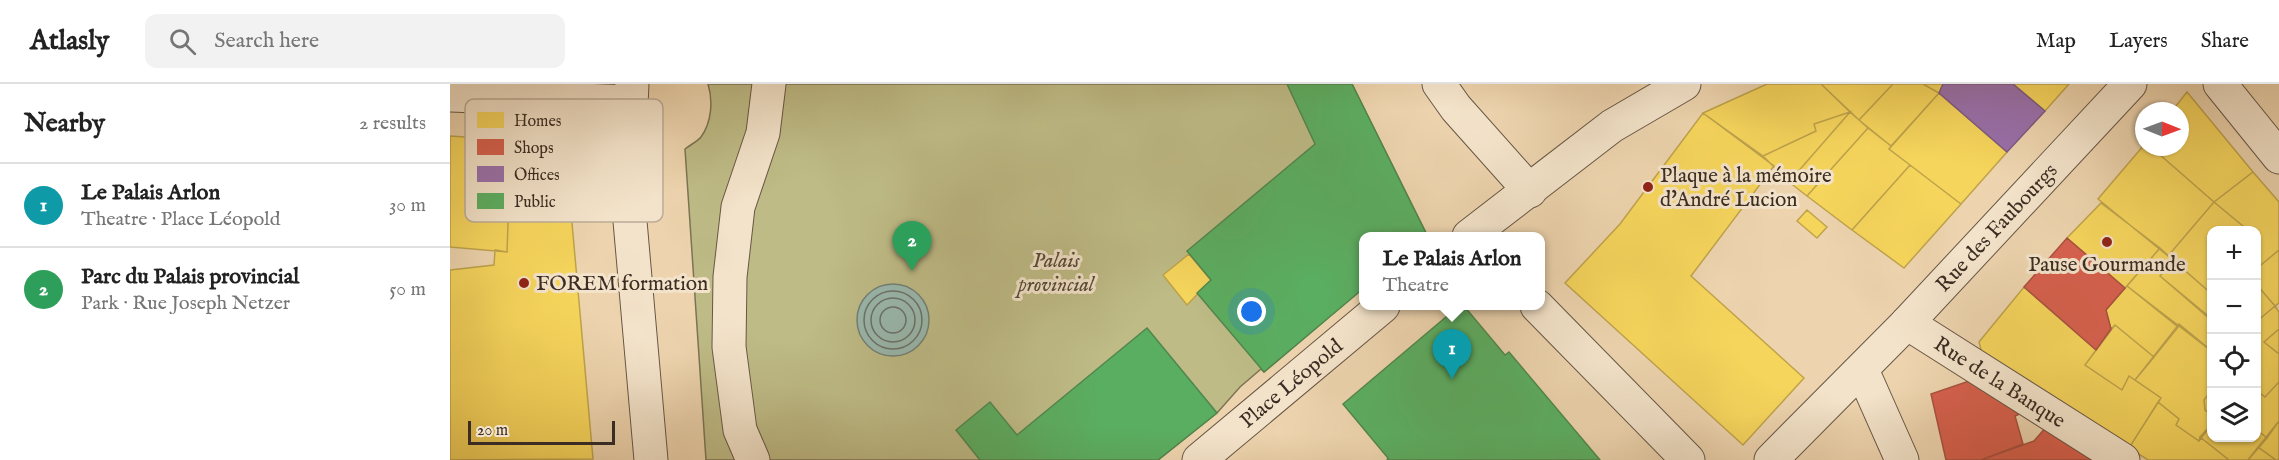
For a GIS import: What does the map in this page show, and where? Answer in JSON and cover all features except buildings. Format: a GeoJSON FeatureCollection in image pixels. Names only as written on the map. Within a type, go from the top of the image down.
{"type":"FeatureCollection","features":[{"type":"Feature","properties":{"kind":"street"},"geometry":{"type":"LineString","coordinates":[[753,460],[740,430],[729,347],[730,277],[738,207],[763,134],[769,84]]}},
{"type":"Feature","properties":{"kind":"street"},"geometry":{"type":"LineString","coordinates":[[1439,84],[1456,108],[1530,191]]}},
{"type":"Feature","properties":{"kind":"street"},"geometry":{"type":"LineString","coordinates":[[1475,232],[1612,126],[1684,84]]}},
{"type":"Feature","properties":{"kind":"street","name":"Rue des Faubourgs"},"geometry":{"type":"LineString","coordinates":[[1771,460],[1907,323],[2130,84]]}},
{"type":"Feature","properties":{"kind":"street"},"geometry":{"type":"LineString","coordinates":[[2220,84],[2279,157]]}},
{"type":"Feature","properties":{"kind":"street"},"geometry":{"type":"LineString","coordinates":[[450,95],[632,93]]}},
{"type":"Feature","properties":{"kind":"street"},"geometry":{"type":"LineString","coordinates":[[630,222],[651,460]]}},
{"type":"Feature","properties":{"kind":"street","name":"Place Léopold"},"geometry":{"type":"LineString","coordinates":[[1199,460],[1314,361],[1378,310]]}},
{"type":"Feature","properties":{"kind":"street"},"geometry":{"type":"LineString","coordinates":[[1541,310],[1688,460]]}},
{"type":"Feature","properties":{"kind":"street","name":"Rue de la Banque"},"geometry":{"type":"LineString","coordinates":[[1907,323],[2123,460]]}},
{"type":"Feature","properties":{"kind":"street"},"geometry":{"type":"LineString","coordinates":[[1862,370],[1902,460]]}},
{"type":"Feature","properties":{"kind":"green space","name":"Palais provincial"},"geometry":{"type":"Polygon","coordinates":[[[708,84],[1352,84],[1426,232],[1359,232],[1359,291],[1264,372],[1261,369],[1240,387],[1217,413],[1158,460],[706,460],[685,149],[700,138],[705,131],[711,97],[708,84]]]}},
{"type":"Feature","properties":{"kind":"water"},"geometry":{"type":"Polygon","coordinates":[[[893,284],[913,290],[923,300],[929,320],[923,340],[913,350],[893,356],[873,350],[863,340],[857,320],[863,300],[873,290],[893,284]]]}},
{"type":"Feature","properties":{"kind":"place","name":"Plaque à la mémoire d'André Lucion"},"geometry":{"type":"Point","coordinates":[1648,187]}},
{"type":"Feature","properties":{"kind":"place","name":"Pause Gourmande"},"geometry":{"type":"Point","coordinates":[2107,242]}},
{"type":"Feature","properties":{"kind":"place","name":"Parc du Palais provincial"},"geometry":{"type":"Point","coordinates":[912,271]}},
{"type":"Feature","properties":{"kind":"place","name":"FOREM formation"},"geometry":{"type":"Point","coordinates":[524,283]}},
{"type":"Feature","properties":{"kind":"place","name":"Le Palais Arlon"},"geometry":{"type":"Point","coordinates":[1452,379]}}]}
